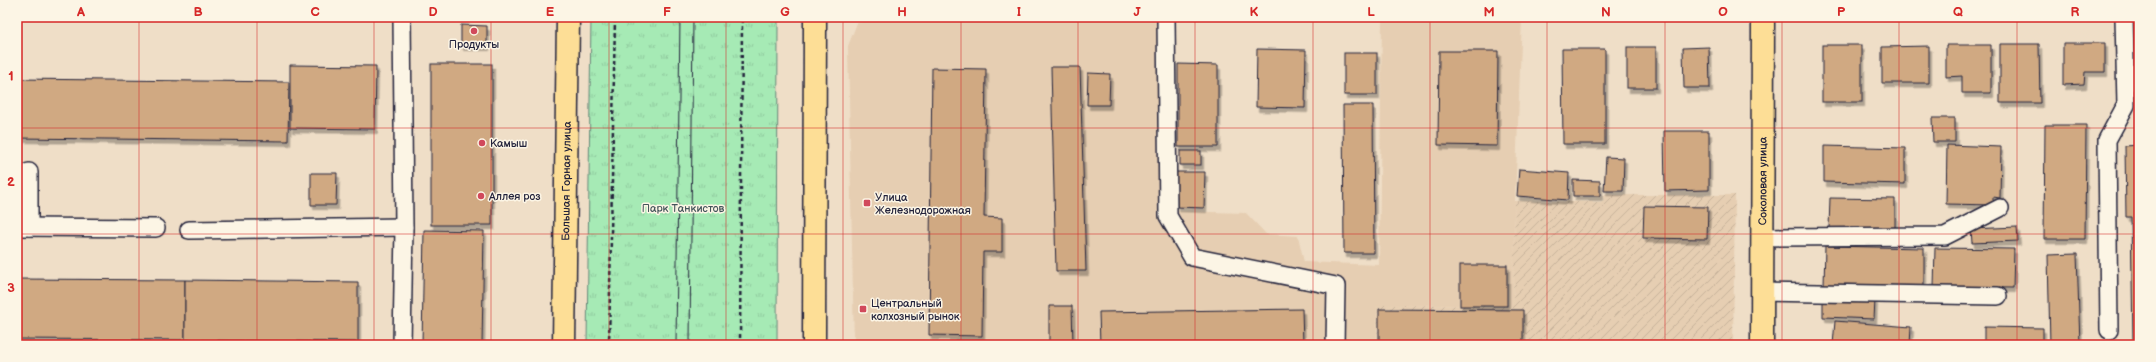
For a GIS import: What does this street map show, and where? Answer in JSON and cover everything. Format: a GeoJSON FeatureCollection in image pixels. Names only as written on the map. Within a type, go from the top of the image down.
{"type":"FeatureCollection","features":[{"type":"Feature","properties":{"kind":"main road","name":"Большая Горная улица"},"geometry":{"type":"LineString","coordinates":[[564,345],[568,17]]}},
{"type":"Feature","properties":{"kind":"main road"},"geometry":{"type":"LineString","coordinates":[[814,345],[815,17]]}},
{"type":"Feature","properties":{"kind":"main road","name":"Соколовая улица"},"geometry":{"type":"LineString","coordinates":[[1762,345],[1763,17]]}},
{"type":"Feature","properties":{"kind":"lane"},"geometry":{"type":"LineString","coordinates":[[402,17],[404,227],[402,345]]}},
{"type":"Feature","properties":{"kind":"lane"},"geometry":{"type":"LineString","coordinates":[[1166,17],[1168,216],[1192,257],[1336,286],[1335,345]]}},
{"type":"Feature","properties":{"kind":"lane"},"geometry":{"type":"LineString","coordinates":[[2109,330],[2107,140],[2126,105],[2124,17]]}},
{"type":"Feature","properties":{"kind":"lane"},"geometry":{"type":"LineString","coordinates":[[29,172],[23,227],[156,228]]}},
{"type":"Feature","properties":{"kind":"lane"},"geometry":{"type":"LineString","coordinates":[[1762,237],[1946,236],[2000,208]]}},
{"type":"Feature","properties":{"kind":"lane"},"geometry":{"type":"LineString","coordinates":[[189,230],[404,227]]}},
{"type":"Feature","properties":{"kind":"lane"},"geometry":{"type":"LineString","coordinates":[[1762,292],[1998,296]]}},
{"type":"Feature","properties":{"kind":"path"},"geometry":{"type":"LineString","coordinates":[[609,345],[615,17]]}},
{"type":"Feature","properties":{"kind":"path"},"geometry":{"type":"LineString","coordinates":[[740,345],[742,17]]}},
{"type":"Feature","properties":{"kind":"shaded area"},"geometry":{"type":"Polygon","coordinates":[[[876,17],[1176,17],[1173,211],[1246,213],[1266,234],[1298,236],[1304,262],[1379,265],[1382,17],[1522,17],[1515,201],[1513,306],[1378,305],[1377,345],[854,345],[848,46],[857,23],[876,17]]]}},
{"type":"Feature","properties":{"kind":"shaded area"},"geometry":{"type":"Polygon","coordinates":[[[1604,195],[1735,195],[1733,345],[1377,345],[1378,305],[1513,306],[1515,201],[1603,202],[1604,195]]]}},
{"type":"Feature","properties":{"kind":"green space","name":"Парк Танкистов"},"geometry":{"type":"Polygon","coordinates":[[[591,17],[778,17],[777,345],[587,345],[591,17]]]}},
{"type":"Feature","properties":{"kind":"building","name":"Продукты"},"geometry":{"type":"Polygon","coordinates":[[[461,25],[487,26],[487,46],[461,46],[461,25]]]}},
{"type":"Feature","properties":{"kind":"building"},"geometry":{"type":"Polygon","coordinates":[[[2063,43],[2105,43],[2105,72],[2085,72],[2084,84],[2063,85],[2063,43]]]}},
{"type":"Feature","properties":{"kind":"building"},"geometry":{"type":"Polygon","coordinates":[[[2000,44],[2039,44],[2040,103],[2000,103],[2000,44]]]}},
{"type":"Feature","properties":{"kind":"building"},"geometry":{"type":"Polygon","coordinates":[[[1822,45],[1862,45],[1862,102],[1822,102],[1822,45]]]}},
{"type":"Feature","properties":{"kind":"building"},"geometry":{"type":"Polygon","coordinates":[[[1946,45],[1991,45],[1991,93],[1962,93],[1962,76],[1946,77],[1946,45]]]}},
{"type":"Feature","properties":{"kind":"building"},"geometry":{"type":"Polygon","coordinates":[[[1929,46],[1929,83],[1882,83],[1882,47],[1929,46]]]}},
{"type":"Feature","properties":{"kind":"building"},"geometry":{"type":"Polygon","coordinates":[[[1627,47],[1656,47],[1656,88],[1627,88],[1627,47]]]}},
{"type":"Feature","properties":{"kind":"building"},"geometry":{"type":"Polygon","coordinates":[[[1709,47],[1710,88],[1684,88],[1683,48],[1709,47]]]}},
{"type":"Feature","properties":{"kind":"building"},"geometry":{"type":"Polygon","coordinates":[[[1257,49],[1306,50],[1305,108],[1256,107],[1257,49]]]}},
{"type":"Feature","properties":{"kind":"building"},"geometry":{"type":"Polygon","coordinates":[[[1562,49],[1605,49],[1605,144],[1563,144],[1562,49]]]}},
{"type":"Feature","properties":{"kind":"building"},"geometry":{"type":"Polygon","coordinates":[[[1439,51],[1498,51],[1497,146],[1438,145],[1439,51]]]}},
{"type":"Feature","properties":{"kind":"building"},"geometry":{"type":"Polygon","coordinates":[[[1344,53],[1377,53],[1377,95],[1344,95],[1344,53]]]}},
{"type":"Feature","properties":{"kind":"building"},"geometry":{"type":"Polygon","coordinates":[[[431,64],[492,64],[492,225],[431,225],[431,64]]]}},
{"type":"Feature","properties":{"kind":"building"},"geometry":{"type":"Polygon","coordinates":[[[1178,64],[1218,65],[1218,147],[1178,147],[1178,64]]]}},
{"type":"Feature","properties":{"kind":"building"},"geometry":{"type":"Polygon","coordinates":[[[290,65],[376,66],[375,129],[290,128],[290,65]]]}},
{"type":"Feature","properties":{"kind":"building"},"geometry":{"type":"Polygon","coordinates":[[[1051,67],[1080,67],[1086,271],[1056,271],[1051,67]]]}},
{"type":"Feature","properties":{"kind":"building"},"geometry":{"type":"Polygon","coordinates":[[[932,68],[986,69],[984,217],[1002,218],[1002,252],[983,252],[982,336],[929,335],[932,68]]]}},
{"type":"Feature","properties":{"kind":"building"},"geometry":{"type":"Polygon","coordinates":[[[1088,73],[1110,74],[1109,105],[1087,105],[1088,73]]]}},
{"type":"Feature","properties":{"kind":"building"},"geometry":{"type":"Polygon","coordinates":[[[17,79],[289,82],[288,141],[17,138],[17,79]]]}},
{"type":"Feature","properties":{"kind":"building"},"geometry":{"type":"Polygon","coordinates":[[[1343,105],[1373,105],[1374,253],[1344,253],[1343,105]]]}},
{"type":"Feature","properties":{"kind":"building"},"geometry":{"type":"Polygon","coordinates":[[[1932,118],[1955,118],[1955,142],[1933,142],[1932,118]]]}},
{"type":"Feature","properties":{"kind":"building"},"geometry":{"type":"Polygon","coordinates":[[[2045,125],[2086,125],[2085,239],[2044,239],[2045,125]]]}},
{"type":"Feature","properties":{"kind":"building"},"geometry":{"type":"Polygon","coordinates":[[[1664,131],[1709,131],[1709,190],[1665,191],[1664,131]]]}},
{"type":"Feature","properties":{"kind":"building"},"geometry":{"type":"Polygon","coordinates":[[[1947,145],[2001,147],[2000,198],[1993,197],[1993,205],[1946,204],[1947,145]]]}},
{"type":"Feature","properties":{"kind":"building"},"geometry":{"type":"Polygon","coordinates":[[[2139,145],[2139,345],[2133,345],[2131,217],[2126,217],[2125,146],[2139,145]]]}},
{"type":"Feature","properties":{"kind":"building"},"geometry":{"type":"Polygon","coordinates":[[[1824,146],[1905,148],[1905,184],[1824,182],[1824,146]]]}},
{"type":"Feature","properties":{"kind":"building"},"geometry":{"type":"Polygon","coordinates":[[[1180,151],[1201,151],[1201,165],[1180,165],[1180,151]]]}},
{"type":"Feature","properties":{"kind":"building"},"geometry":{"type":"Polygon","coordinates":[[[1606,157],[1624,158],[1623,191],[1604,191],[1606,157]]]}},
{"type":"Feature","properties":{"kind":"building"},"geometry":{"type":"Polygon","coordinates":[[[1519,169],[1569,173],[1568,200],[1517,196],[1519,169]]]}},
{"type":"Feature","properties":{"kind":"building"},"geometry":{"type":"Polygon","coordinates":[[[1176,172],[1205,172],[1204,208],[1177,207],[1176,172]]]}},
{"type":"Feature","properties":{"kind":"building"},"geometry":{"type":"Polygon","coordinates":[[[311,173],[337,173],[336,205],[311,205],[311,173]]]}},
{"type":"Feature","properties":{"kind":"building"},"geometry":{"type":"Polygon","coordinates":[[[1573,180],[1600,181],[1600,196],[1573,196],[1573,180]]]}},
{"type":"Feature","properties":{"kind":"building"},"geometry":{"type":"Polygon","coordinates":[[[1830,198],[1895,199],[1895,229],[1829,228],[1830,198]]]}},
{"type":"Feature","properties":{"kind":"building"},"geometry":{"type":"Polygon","coordinates":[[[1644,206],[1708,207],[1707,239],[1643,238],[1644,206]]]}},
{"type":"Feature","properties":{"kind":"building"},"geometry":{"type":"Polygon","coordinates":[[[2017,227],[2018,241],[1972,243],[1971,229],[2017,227]]]}},
{"type":"Feature","properties":{"kind":"building"},"geometry":{"type":"Polygon","coordinates":[[[424,230],[484,231],[482,345],[422,345],[424,230]]]}},
{"type":"Feature","properties":{"kind":"building"},"geometry":{"type":"Polygon","coordinates":[[[1825,246],[1924,248],[1924,287],[1824,286],[1825,246]]]}},
{"type":"Feature","properties":{"kind":"building"},"geometry":{"type":"Polygon","coordinates":[[[1935,248],[2014,249],[2013,288],[1934,287],[1935,248]]]}},
{"type":"Feature","properties":{"kind":"building"},"geometry":{"type":"Polygon","coordinates":[[[2077,254],[2080,345],[2050,345],[2048,255],[2077,254]]]}},
{"type":"Feature","properties":{"kind":"building"},"geometry":{"type":"Polygon","coordinates":[[[1460,265],[1507,265],[1507,306],[1460,306],[1460,265]]]}},
{"type":"Feature","properties":{"kind":"building"},"geometry":{"type":"Polygon","coordinates":[[[17,279],[185,280],[185,340],[17,339],[17,279]]]}},
{"type":"Feature","properties":{"kind":"building"},"geometry":{"type":"Polygon","coordinates":[[[185,280],[358,282],[358,342],[185,340],[185,280]]]}},
{"type":"Feature","properties":{"kind":"building"},"geometry":{"type":"Polygon","coordinates":[[[1823,298],[1875,300],[1874,319],[1823,317],[1823,298]]]}},
{"type":"Feature","properties":{"kind":"building"},"geometry":{"type":"Polygon","coordinates":[[[1049,306],[1072,306],[1073,345],[1049,345],[1049,306]]]}},
{"type":"Feature","properties":{"kind":"building"},"geometry":{"type":"Polygon","coordinates":[[[1302,309],[1303,345],[1100,345],[1099,312],[1302,309]]]}},
{"type":"Feature","properties":{"kind":"building"},"geometry":{"type":"Polygon","coordinates":[[[1379,309],[1523,310],[1523,345],[1379,345],[1379,309]]]}},
{"type":"Feature","properties":{"kind":"building"},"geometry":{"type":"Polygon","coordinates":[[[1835,321],[1911,327],[1910,345],[1833,345],[1835,321]]]}},
{"type":"Feature","properties":{"kind":"building"},"geometry":{"type":"Polygon","coordinates":[[[1984,327],[2043,328],[2043,345],[1984,345],[1984,327]]]}},
{"type":"Feature","properties":{"kind":"tram line"},"geometry":{"type":"LineString","coordinates":[[676,345],[680,17]]}},
{"type":"Feature","properties":{"kind":"tram line"},"geometry":{"type":"LineString","coordinates":[[690,345],[693,17]]}},
{"type":"Feature","properties":{"kind":"place","name":"Продукты"},"geometry":{"type":"Point","coordinates":[474,31]}},
{"type":"Feature","properties":{"kind":"place","name":"Камыш"},"geometry":{"type":"Point","coordinates":[482,143]}},
{"type":"Feature","properties":{"kind":"place","name":"Аллея роз"},"geometry":{"type":"Point","coordinates":[481,196]}},
{"type":"Feature","properties":{"kind":"place","name":"Улица Железнодорожная"},"geometry":{"type":"Point","coordinates":[867,203]}},
{"type":"Feature","properties":{"kind":"place","name":"Центральный колхозный рынок"},"geometry":{"type":"Point","coordinates":[863,309]}}]}
